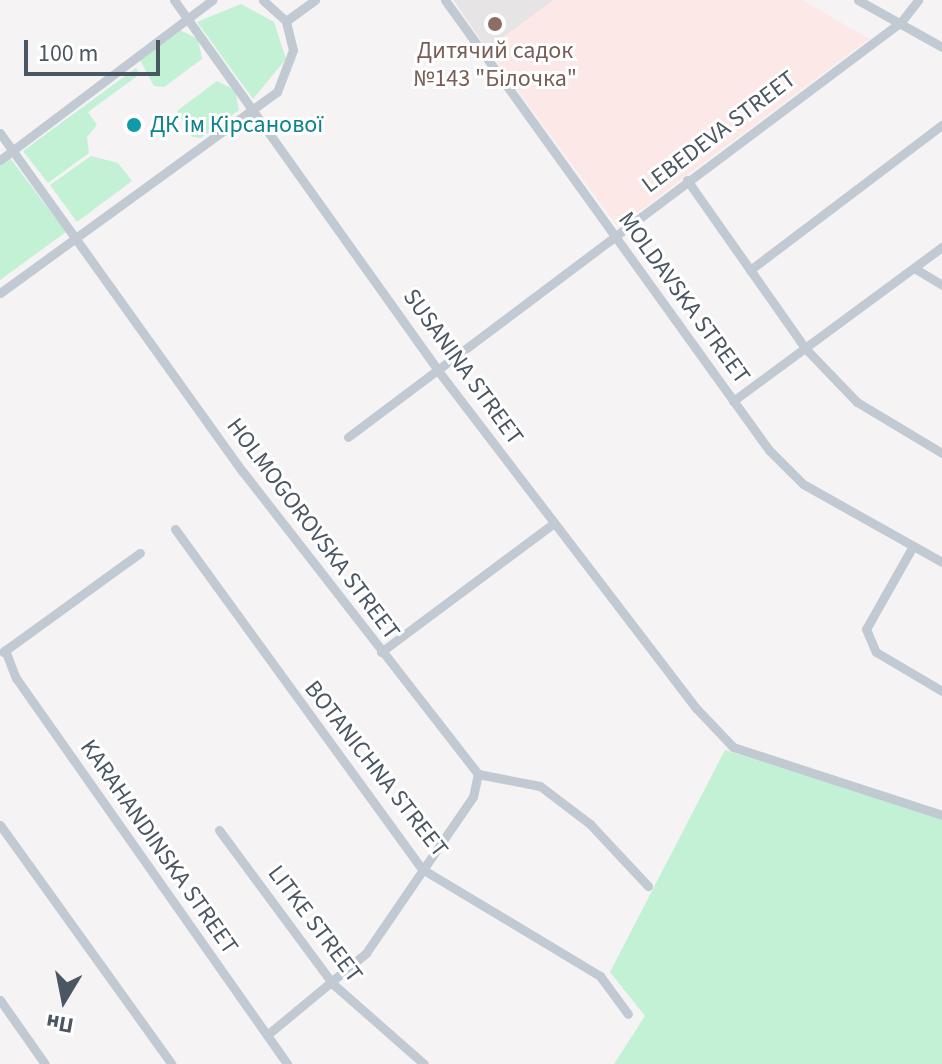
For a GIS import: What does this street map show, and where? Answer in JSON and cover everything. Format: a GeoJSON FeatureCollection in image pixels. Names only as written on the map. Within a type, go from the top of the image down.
{"type":"FeatureCollection","features":[{"type":"Feature","properties":{"kind":"street","name":"SUSANINA STREET"},"geometry":{"type":"LineString","coordinates":[[174,0],[439,372],[554,523],[733,747],[942,815]]}},
{"type":"Feature","properties":{"kind":"street"},"geometry":{"type":"LineString","coordinates":[[0,160],[212,0]]}},
{"type":"Feature","properties":{"kind":"street"},"geometry":{"type":"LineString","coordinates":[[0,293],[253,109],[291,71],[286,21],[275,7],[263,0]]}},
{"type":"Feature","properties":{"kind":"street"},"geometry":{"type":"LineString","coordinates":[[275,7],[285,0]]}},
{"type":"Feature","properties":{"kind":"street"},"geometry":{"type":"LineString","coordinates":[[286,21],[315,0]]}},
{"type":"Feature","properties":{"kind":"street","name":"MOLDAVSKA STREET"},"geometry":{"type":"LineString","coordinates":[[445,0],[733,401],[803,484],[942,562]]}},
{"type":"Feature","properties":{"kind":"street"},"geometry":{"type":"LineString","coordinates":[[858,0],[942,47]]}},
{"type":"Feature","properties":{"kind":"street","name":"LEBEDEVA STREET"},"geometry":{"type":"LineString","coordinates":[[348,437],[439,372],[614,235],[901,22],[918,0]]}},
{"type":"Feature","properties":{"kind":"street"},"geometry":{"type":"LineString","coordinates":[[750,270],[942,125]]}},
{"type":"Feature","properties":{"kind":"street","name":"HOLMOGOROVSKA STREET"},"geometry":{"type":"LineString","coordinates":[[0,133],[381,652],[478,774]]}},
{"type":"Feature","properties":{"kind":"street"},"geometry":{"type":"LineString","coordinates":[[687,180],[805,348],[857,402],[942,453]]}},
{"type":"Feature","properties":{"kind":"street"},"geometry":{"type":"LineString","coordinates":[[733,401],[942,247]]}},
{"type":"Feature","properties":{"kind":"street"},"geometry":{"type":"LineString","coordinates":[[914,268],[942,285]]}},
{"type":"Feature","properties":{"kind":"street"},"geometry":{"type":"LineString","coordinates":[[381,652],[554,523]]}},
{"type":"Feature","properties":{"kind":"street","name":"BOTANICHNA STREET"},"geometry":{"type":"LineString","coordinates":[[175,529],[422,869],[600,976],[628,1014]]}},
{"type":"Feature","properties":{"kind":"street"},"geometry":{"type":"LineString","coordinates":[[913,546],[866,629],[876,652],[942,691]]}},
{"type":"Feature","properties":{"kind":"street"},"geometry":{"type":"LineString","coordinates":[[3,652],[140,553]]}},
{"type":"Feature","properties":{"kind":"street","name":"KARAHANDINSKA STREET"},"geometry":{"type":"LineString","coordinates":[[3,652],[16,678],[287,1064]]}},
{"type":"Feature","properties":{"kind":"street"},"geometry":{"type":"LineString","coordinates":[[267,1035],[333,984],[366,953],[473,797],[478,774],[540,786],[590,824],[648,886]]}},
{"type":"Feature","properties":{"kind":"street"},"geometry":{"type":"LineString","coordinates":[[0,825],[172,1064]]}},
{"type":"Feature","properties":{"kind":"street","name":"LITKE STREET"},"geometry":{"type":"LineString","coordinates":[[219,830],[333,984],[424,1064]]}},
{"type":"Feature","properties":{"kind":"street"},"geometry":{"type":"LineString","coordinates":[[0,1000],[45,1064]]}},
{"type":"Feature","properties":{"kind":"shaded area","name":"Дитячий садок №143 \"Білочка\""},"geometry":{"type":"Polygon","coordinates":[[[453,0],[554,0],[487,49],[453,0]]]}},
{"type":"Feature","properties":{"kind":"shaded area"},"geometry":{"type":"Polygon","coordinates":[[[554,0],[802,0],[869,39],[618,227],[487,49],[554,0]]]}},
{"type":"Feature","properties":{"kind":"green space"},"geometry":{"type":"Polygon","coordinates":[[[241,4],[274,22],[286,59],[253,99],[197,22],[241,4]]]}},
{"type":"Feature","properties":{"kind":"green space"},"geometry":{"type":"Polygon","coordinates":[[[180,30],[198,39],[202,59],[164,87],[154,86],[140,60],[180,30]]]}},
{"type":"Feature","properties":{"kind":"green space"},"geometry":{"type":"Polygon","coordinates":[[[136,68],[140,74],[88,112],[97,125],[87,137],[89,153],[48,183],[23,151],[136,68]]]}},
{"type":"Feature","properties":{"kind":"green space"},"geometry":{"type":"Polygon","coordinates":[[[217,81],[235,90],[239,110],[201,138],[192,137],[177,111],[217,81]]]}},
{"type":"Feature","properties":{"kind":"green space"},"geometry":{"type":"Polygon","coordinates":[[[91,156],[118,163],[132,181],[77,222],[50,185],[91,156]]]}},
{"type":"Feature","properties":{"kind":"green space"},"geometry":{"type":"Polygon","coordinates":[[[10,158],[66,232],[0,280],[0,165],[10,158]]]}},
{"type":"Feature","properties":{"kind":"green space"},"geometry":{"type":"Polygon","coordinates":[[[725,750],[942,818],[942,1064],[614,1064],[645,1016],[610,972],[725,750]]]}},
{"type":"Feature","properties":{"kind":"place","name":"Дитячий садок №143 \"Білочка\""},"geometry":{"type":"Point","coordinates":[495,24]}},
{"type":"Feature","properties":{"kind":"place","name":"ДК ім Кірсанової"},"geometry":{"type":"Point","coordinates":[134,125]}}]}
